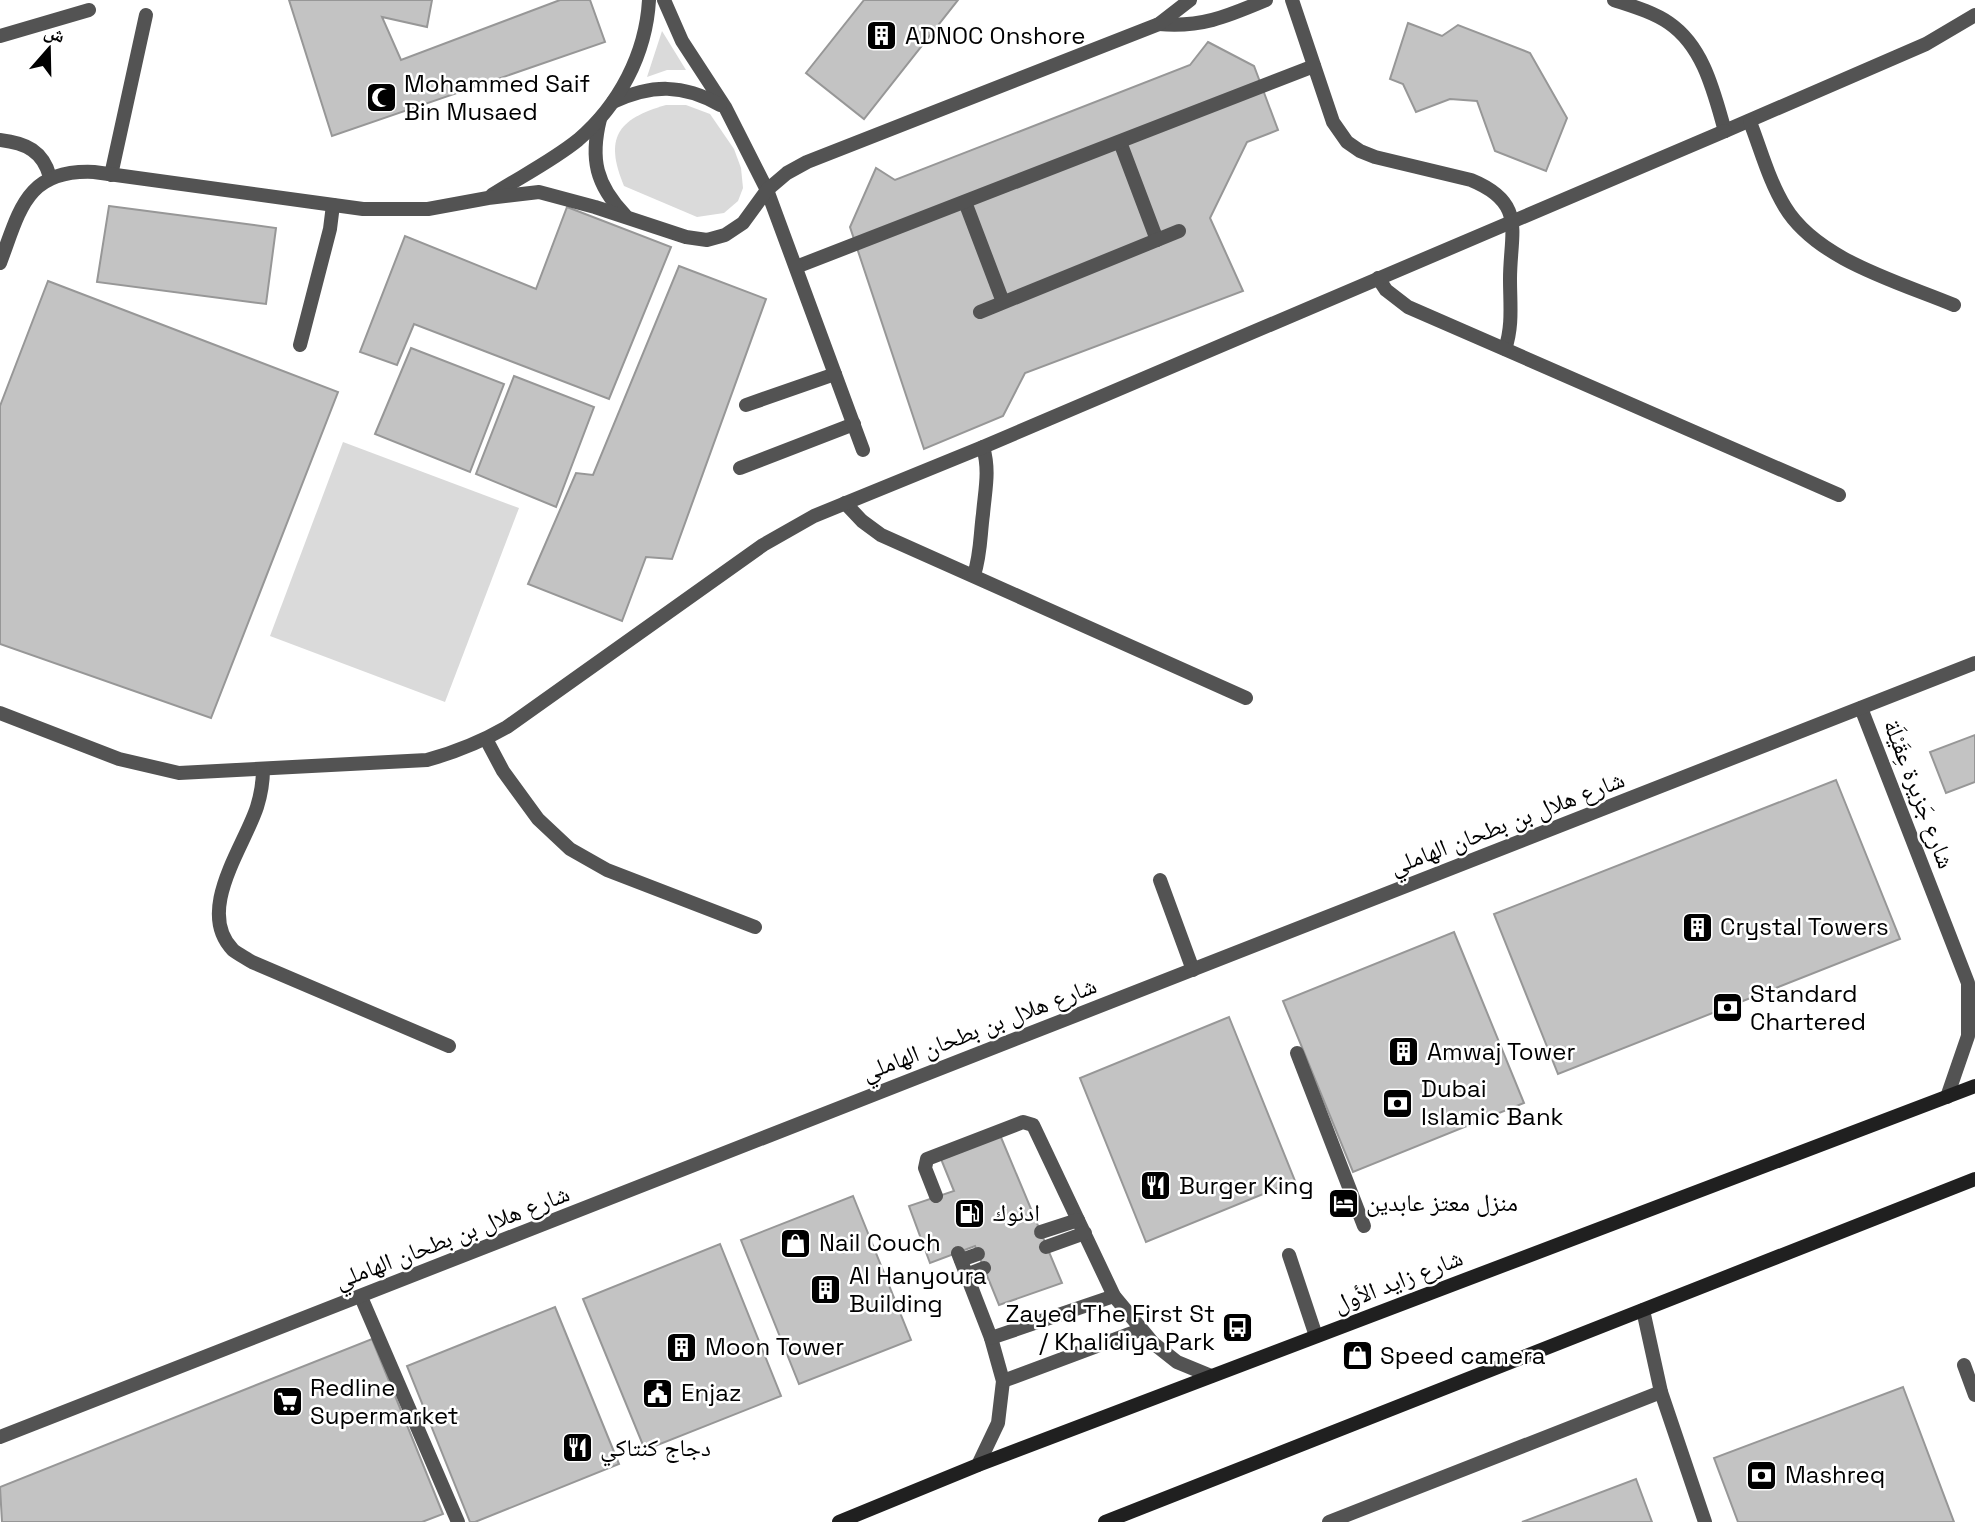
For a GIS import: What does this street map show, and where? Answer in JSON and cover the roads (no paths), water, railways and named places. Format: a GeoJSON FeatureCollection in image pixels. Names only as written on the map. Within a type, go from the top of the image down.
{"type":"FeatureCollection","features":[{"type":"Feature","properties":{"kind":"main road","name":"شارع زايد الأول"},"geometry":{"type":"LineString","coordinates":[[839,1522],[978,1465],[1975,1086]]}},
{"type":"Feature","properties":{"kind":"main road"},"geometry":{"type":"LineString","coordinates":[[1105,1522],[1975,1179]]}},
{"type":"Feature","properties":{"kind":"street"},"geometry":{"type":"LineString","coordinates":[[488,198],[577,141],[601,117],[626,81],[636,61],[649,0]]}},
{"type":"Feature","properties":{"kind":"street"},"geometry":{"type":"LineString","coordinates":[[663,0],[682,41],[724,107],[767,190],[863,450]]}},
{"type":"Feature","properties":{"kind":"street"},"geometry":{"type":"LineString","coordinates":[[0,263],[21,207],[34,190],[50,177],[72,171],[397,211],[428,209],[539,192],[628,217],[686,237],[706,240],[725,235],[743,223],[767,190],[787,173],[807,162],[1159,23],[1190,0]]}},
{"type":"Feature","properties":{"kind":"street"},"geometry":{"type":"LineString","coordinates":[[1159,23],[1180,26],[1202,24],[1266,0]]}},
{"type":"Feature","properties":{"kind":"street"},"geometry":{"type":"LineString","coordinates":[[1292,0],[1333,122],[1347,142],[1375,157],[1471,180],[1483,185],[1503,203],[1513,222],[1514,236],[1510,272],[1511,325],[1505,349]]}},
{"type":"Feature","properties":{"kind":"street"},"geometry":{"type":"LineString","coordinates":[[1614,0],[1670,23],[1696,52],[1712,86],[1725,131]]}},
{"type":"Feature","properties":{"kind":"street"},"geometry":{"type":"LineString","coordinates":[[0,36],[89,10]]}},
{"type":"Feature","properties":{"kind":"street"},"geometry":{"type":"LineString","coordinates":[[111,175],[146,15]]}},
{"type":"Feature","properties":{"kind":"street"},"geometry":{"type":"LineString","coordinates":[[0,713],[119,759],[179,773],[427,760],[486,739],[763,545],[814,516],[1750,122],[1926,44],[1975,15]]}},
{"type":"Feature","properties":{"kind":"street"},"geometry":{"type":"LineString","coordinates":[[796,267],[1314,66]]}},
{"type":"Feature","properties":{"kind":"street"},"geometry":{"type":"LineString","coordinates":[[612,102],[635,92],[657,88],[681,89],[704,96],[724,107]]}},
{"type":"Feature","properties":{"kind":"street"},"geometry":{"type":"LineString","coordinates":[[601,117],[595,139],[595,161],[601,182],[612,201],[628,217]]}},
{"type":"Feature","properties":{"kind":"street"},"geometry":{"type":"LineString","coordinates":[[1750,122],[1784,206],[1797,225],[1814,242],[1837,256],[1954,305]]}},
{"type":"Feature","properties":{"kind":"street"},"geometry":{"type":"LineString","coordinates":[[0,140],[16,141],[35,150],[42,158],[50,177]]}},
{"type":"Feature","properties":{"kind":"street"},"geometry":{"type":"LineString","coordinates":[[1120,142],[1157,240]]}},
{"type":"Feature","properties":{"kind":"street"},"geometry":{"type":"LineString","coordinates":[[965,202],[1003,302]]}},
{"type":"Feature","properties":{"kind":"street"},"geometry":{"type":"LineString","coordinates":[[300,345],[330,229],[333,205]]}},
{"type":"Feature","properties":{"kind":"street"},"geometry":{"type":"LineString","coordinates":[[979,312],[1179,231]]}},
{"type":"Feature","properties":{"kind":"street"},"geometry":{"type":"LineString","coordinates":[[1378,278],[1386,290],[1408,307],[1839,495]]}},
{"type":"Feature","properties":{"kind":"street"},"geometry":{"type":"LineString","coordinates":[[746,405],[835,374]]}},
{"type":"Feature","properties":{"kind":"street"},"geometry":{"type":"LineString","coordinates":[[740,468],[853,424]]}},
{"type":"Feature","properties":{"kind":"street"},"geometry":{"type":"LineString","coordinates":[[974,575],[981,554],[982,517],[988,473],[983,447]]}},
{"type":"Feature","properties":{"kind":"street"},"geometry":{"type":"LineString","coordinates":[[845,503],[862,521],[881,535],[1246,698]]}},
{"type":"Feature","properties":{"kind":"street","name":"شارع هلال بن بطحان الهاملي"},"geometry":{"type":"LineString","coordinates":[[0,1437],[1975,663]]}},
{"type":"Feature","properties":{"kind":"street","name":"شارع جَزيرة عِقَيْلَة"},"geometry":{"type":"LineString","coordinates":[[1861,708],[1968,983],[1968,1036],[1947,1097]]}},
{"type":"Feature","properties":{"kind":"street"},"geometry":{"type":"LineString","coordinates":[[486,739],[503,771],[538,819],[570,849],[607,870],[755,927]]}},
{"type":"Feature","properties":{"kind":"street"},"geometry":{"type":"LineString","coordinates":[[263,769],[257,809],[223,888],[218,907],[221,931],[233,950],[252,962],[449,1046]]}},
{"type":"Feature","properties":{"kind":"street"},"geometry":{"type":"LineString","coordinates":[[1160,880],[1193,970]]}},
{"type":"Feature","properties":{"kind":"street"},"geometry":{"type":"LineString","coordinates":[[1297,1054],[1364,1226]]}},
{"type":"Feature","properties":{"kind":"street"},"geometry":{"type":"LineString","coordinates":[[936,1196],[925,1168],[927,1159],[1023,1122],[1030,1123],[1038,1130],[1114,1296],[1140,1330],[1177,1362],[1211,1376]]}},
{"type":"Feature","properties":{"kind":"street"},"geometry":{"type":"LineString","coordinates":[[1041,1232],[1082,1226]]}},
{"type":"Feature","properties":{"kind":"street"},"geometry":{"type":"LineString","coordinates":[[1046,1247],[1082,1226]]}},
{"type":"Feature","properties":{"kind":"street"},"geometry":{"type":"LineString","coordinates":[[978,1254],[959,1256],[991,1338],[1003,1381],[998,1423],[978,1465]]}},
{"type":"Feature","properties":{"kind":"street"},"geometry":{"type":"LineString","coordinates":[[1289,1255],[1316,1336]]}},
{"type":"Feature","properties":{"kind":"street"},"geometry":{"type":"LineString","coordinates":[[966,1275],[984,1268]]}},
{"type":"Feature","properties":{"kind":"street"},"geometry":{"type":"LineString","coordinates":[[991,1338],[1114,1296]]}},
{"type":"Feature","properties":{"kind":"street"},"geometry":{"type":"LineString","coordinates":[[361,1297],[458,1522]]}},
{"type":"Feature","properties":{"kind":"street"},"geometry":{"type":"LineString","coordinates":[[1643,1310],[1661,1392],[1705,1522]]}},
{"type":"Feature","properties":{"kind":"street"},"geometry":{"type":"LineString","coordinates":[[1003,1381],[1140,1330]]}},
{"type":"Feature","properties":{"kind":"street"},"geometry":{"type":"LineString","coordinates":[[1964,1365],[1975,1395]]}},
{"type":"Feature","properties":{"kind":"street"},"geometry":{"type":"LineString","coordinates":[[1329,1522],[1661,1392]]}},
{"type":"Feature","properties":{"kind":"place","name":"ADNOC Onshore"},"geometry":{"type":"Point","coordinates":[882,36]}},
{"type":"Feature","properties":{"kind":"place","name":"Mohammed Saif Bin Musaed"},"geometry":{"type":"Point","coordinates":[381,98]}},
{"type":"Feature","properties":{"kind":"place","name":"Crystal Towers"},"geometry":{"type":"Point","coordinates":[1697,927]}},
{"type":"Feature","properties":{"kind":"place","name":"Standard Chartered"},"geometry":{"type":"Point","coordinates":[1727,1008]}},
{"type":"Feature","properties":{"kind":"place","name":"Amwaj Tower"},"geometry":{"type":"Point","coordinates":[1404,1052]}},
{"type":"Feature","properties":{"kind":"place","name":"Dubai Islamic Bank"},"geometry":{"type":"Point","coordinates":[1398,1103]}},
{"type":"Feature","properties":{"kind":"place","name":"Burger King"},"geometry":{"type":"Point","coordinates":[1156,1186]}},
{"type":"Feature","properties":{"kind":"place","name":"منزل معتز عابدين"},"geometry":{"type":"Point","coordinates":[1343,1203]}},
{"type":"Feature","properties":{"kind":"place","name":"ادنوك"},"geometry":{"type":"Point","coordinates":[970,1213]}},
{"type":"Feature","properties":{"kind":"place","name":"Nail Couch"},"geometry":{"type":"Point","coordinates":[796,1243]}},
{"type":"Feature","properties":{"kind":"place","name":"Al Hanyoura Building"},"geometry":{"type":"Point","coordinates":[826,1290]}},
{"type":"Feature","properties":{"kind":"place","name":"Zayed The First St / Khalidiya Park"},"geometry":{"type":"Point","coordinates":[1238,1328]}},
{"type":"Feature","properties":{"kind":"place","name":"Moon Tower"},"geometry":{"type":"Point","coordinates":[682,1347]}},
{"type":"Feature","properties":{"kind":"place","name":"Speed camera"},"geometry":{"type":"Point","coordinates":[1357,1356]}},
{"type":"Feature","properties":{"kind":"place","name":"Enjaz"},"geometry":{"type":"Point","coordinates":[658,1393]}},
{"type":"Feature","properties":{"kind":"place","name":"Redline Supermarket"},"geometry":{"type":"Point","coordinates":[287,1402]}},
{"type":"Feature","properties":{"kind":"place","name":"دجاج كنتاكي"},"geometry":{"type":"Point","coordinates":[577,1448]}},
{"type":"Feature","properties":{"kind":"place","name":"Mashreq"},"geometry":{"type":"Point","coordinates":[1762,1475]}}]}
